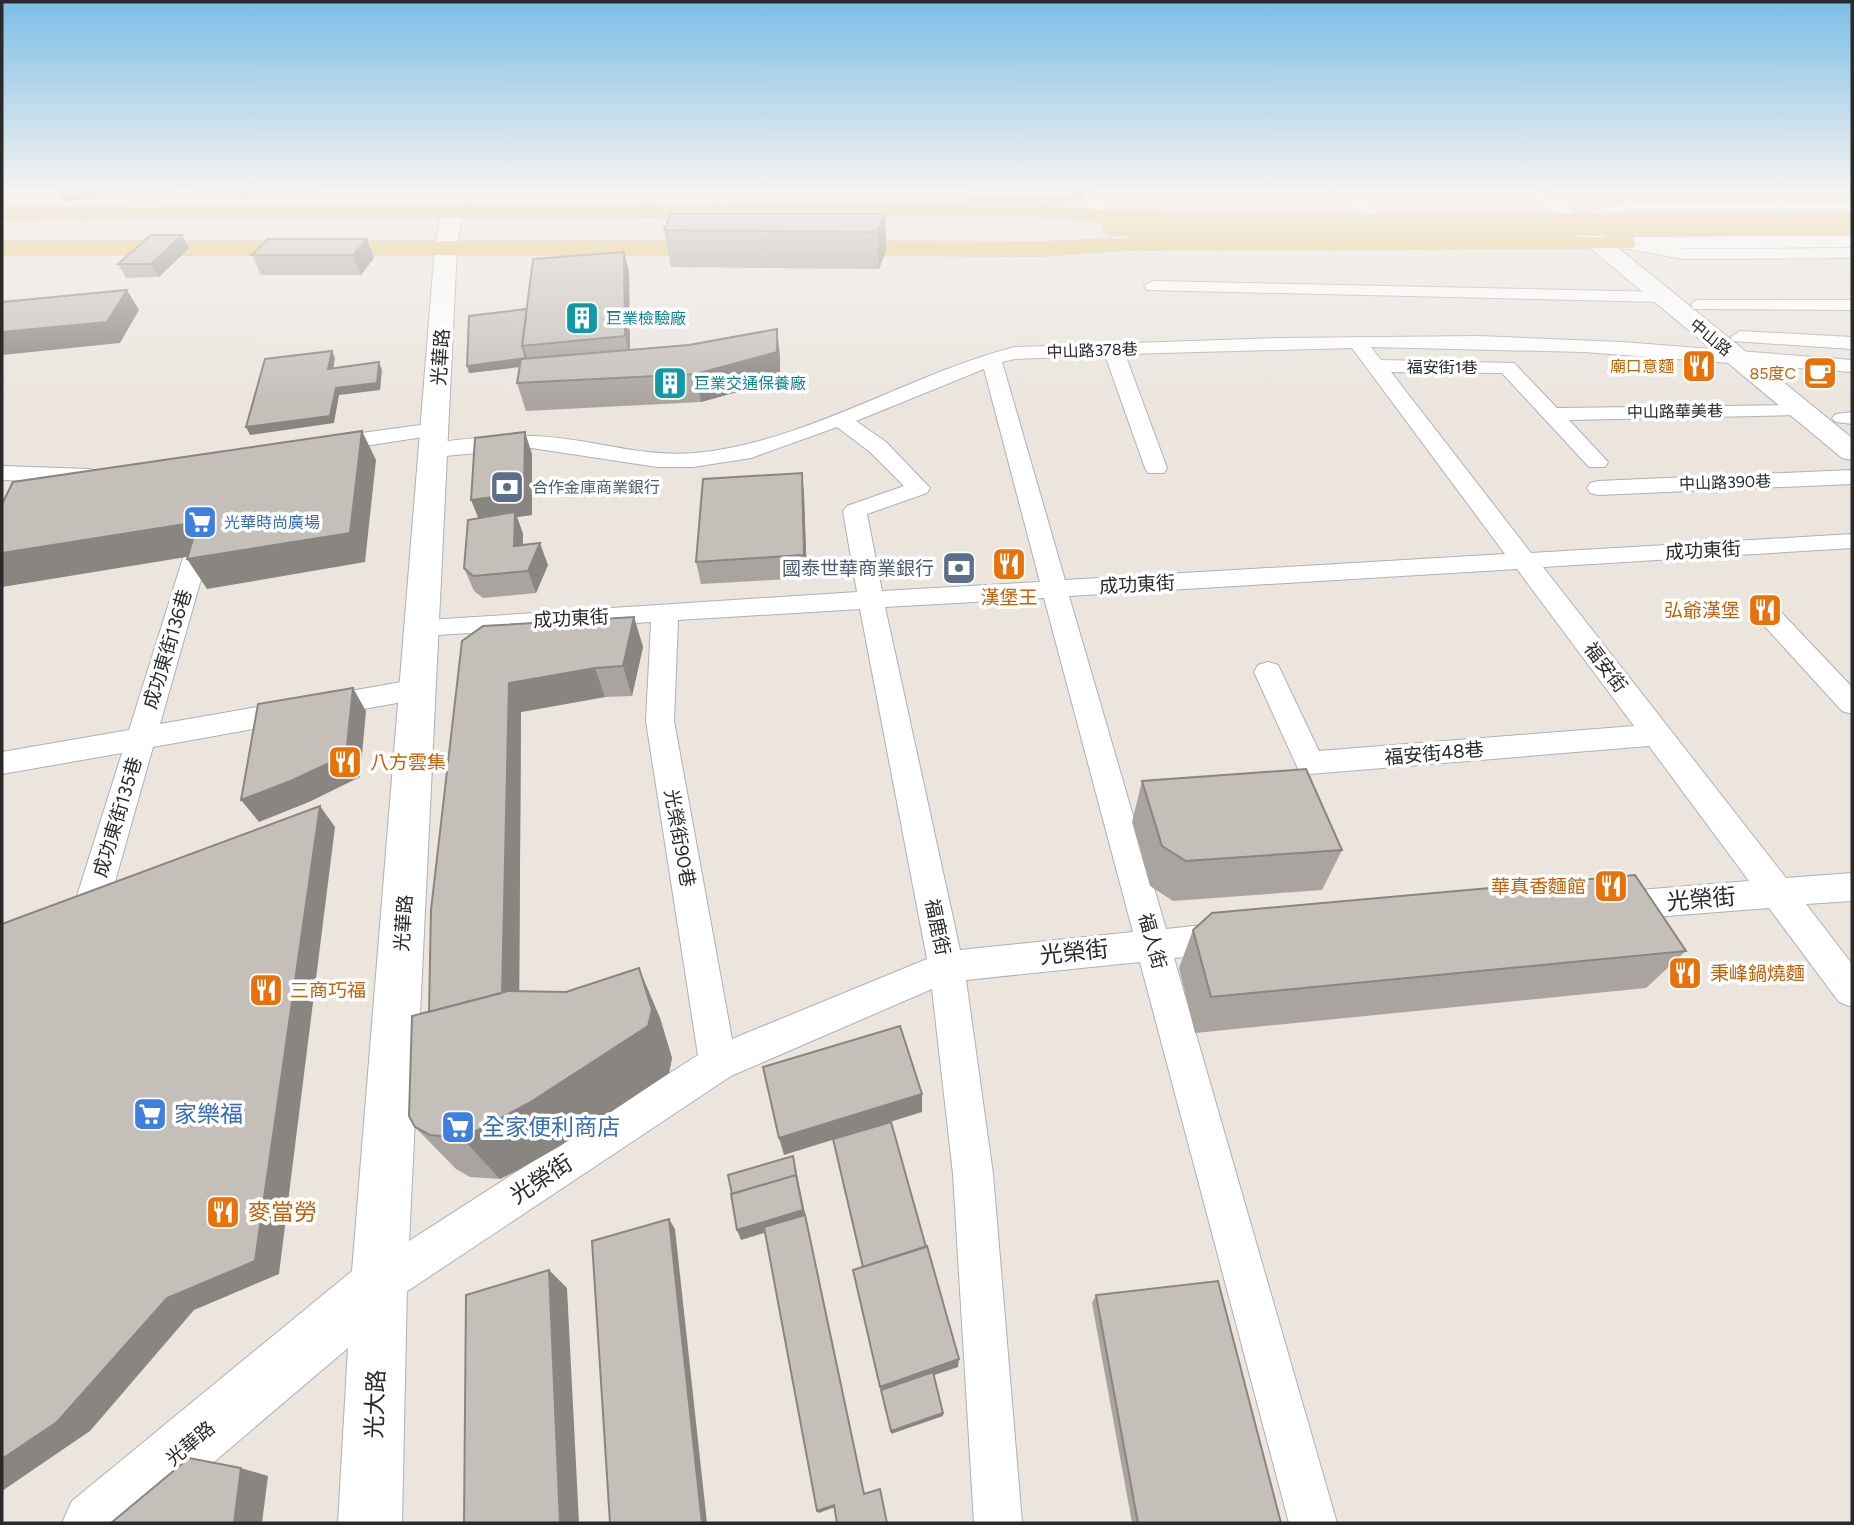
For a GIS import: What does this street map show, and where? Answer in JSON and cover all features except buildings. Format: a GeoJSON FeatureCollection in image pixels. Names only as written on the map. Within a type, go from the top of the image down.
{"type":"FeatureCollection","features":[{"type":"Feature","properties":{"kind":"street","name":"光華路"},"geometry":{"type":"LineString","coordinates":[[94,1523],[379,1285],[447,262]]}},
{"type":"Feature","properties":{"kind":"street","name":"中山路"},"geometry":{"type":"LineString","coordinates":[[1621,262],[1663,297],[1738,347],[1770,361],[1849,421]]}},
{"type":"Feature","properties":{"kind":"street","name":"中山路"},"geometry":{"type":"LineString","coordinates":[[1648,262],[1700,305],[1799,409],[1852,452]]}},
{"type":"Feature","properties":{"kind":"street"},"geometry":{"type":"LineString","coordinates":[[1153,286],[1663,297]]}},
{"type":"Feature","properties":{"kind":"street"},"geometry":{"type":"LineString","coordinates":[[1700,305],[1852,305]]}},
{"type":"Feature","properties":{"kind":"street","name":"中山路378巷"},"geometry":{"type":"LineString","coordinates":[[301,449],[435,440],[532,442],[657,460],[693,460],[743,453],[839,419],[991,359],[1015,353],[1359,343],[1738,347],[1852,343]]}},
{"type":"Feature","properties":{"kind":"street","name":"福安街"},"geometry":{"type":"LineString","coordinates":[[1359,343],[1852,991]]}},
{"type":"Feature","properties":{"kind":"street"},"geometry":{"type":"LineString","coordinates":[[1113,349],[1156,468]]}},
{"type":"Feature","properties":{"kind":"street","name":"福人街"},"geometry":{"type":"LineString","coordinates":[[991,359],[1313,1523]]}},
{"type":"Feature","properties":{"kind":"street"},"geometry":{"type":"LineString","coordinates":[[1770,361],[1852,366]]}},
{"type":"Feature","properties":{"kind":"street","name":"福安街1巷"},"geometry":{"type":"LineString","coordinates":[[1377,366],[1507,367],[1551,414]]}},
{"type":"Feature","properties":{"kind":"street","name":"中山路華美巷"},"geometry":{"type":"LineString","coordinates":[[1551,414],[1799,409]]}},
{"type":"Feature","properties":{"kind":"street"},"geometry":{"type":"LineString","coordinates":[[1551,414],[1597,462]]}},
{"type":"Feature","properties":{"kind":"street","name":"福鹿街"},"geometry":{"type":"LineString","coordinates":[[839,419],[878,447],[919,488],[855,511],[869,600],[946,967],[966,1109],[999,1523]]}},
{"type":"Feature","properties":{"kind":"street"},"geometry":{"type":"LineString","coordinates":[[2,473],[72,478],[113,474]]}},
{"type":"Feature","properties":{"kind":"street","name":"中山路390巷"},"geometry":{"type":"LineString","coordinates":[[1598,488],[1852,477]]}},
{"type":"Feature","properties":{"kind":"street","name":"成功東街"},"geometry":{"type":"LineString","coordinates":[[422,627],[1852,541]]}},
{"type":"Feature","properties":{"kind":"street","name":"成功東街136巷"},"geometry":{"type":"LineString","coordinates":[[140,739],[194,558]]}},
{"type":"Feature","properties":{"kind":"street","name":"光榮街90巷"},"geometry":{"type":"LineString","coordinates":[[665,612],[660,721],[718,1063]]}},
{"type":"Feature","properties":{"kind":"street"},"geometry":{"type":"LineString","coordinates":[[1770,615],[1839,674],[1852,704]]}},
{"type":"Feature","properties":{"kind":"street","name":"福安街48巷"},"geometry":{"type":"LineString","coordinates":[[1268,672],[1310,763],[1658,735]]}},
{"type":"Feature","properties":{"kind":"street"},"geometry":{"type":"LineString","coordinates":[[2,763],[419,690]]}},
{"type":"Feature","properties":{"kind":"street","name":"成功東街135巷"},"geometry":{"type":"LineString","coordinates":[[94,896],[140,739]]}},
{"type":"Feature","properties":{"kind":"street","name":"光榮街"},"geometry":{"type":"LineString","coordinates":[[1583,909],[1852,887]]}},
{"type":"Feature","properties":{"kind":"street","name":"光榮街"},"geometry":{"type":"LineString","coordinates":[[379,1285],[718,1063],[946,967],[1153,943],[1264,934]]}},
{"type":"Feature","properties":{"kind":"street","name":"光大路"},"geometry":{"type":"LineString","coordinates":[[370,1523],[379,1285]]}},
{"type":"Feature","properties":{"kind":"place","name":"巨業檢驗廠"},"geometry":{"type":"Point","coordinates":[582,318]}},
{"type":"Feature","properties":{"kind":"place","name":"廟口意麵"},"geometry":{"type":"Point","coordinates":[1699,366]}},
{"type":"Feature","properties":{"kind":"place","name":"85度C"},"geometry":{"type":"Point","coordinates":[1820,373]}},
{"type":"Feature","properties":{"kind":"place","name":"巨業交通保養廠"},"geometry":{"type":"Point","coordinates":[670,383]}},
{"type":"Feature","properties":{"kind":"place","name":"合作金庫商業銀行"},"geometry":{"type":"Point","coordinates":[507,487]}},
{"type":"Feature","properties":{"kind":"place","name":"光華時尚廣場"},"geometry":{"type":"Point","coordinates":[200,522]}},
{"type":"Feature","properties":{"kind":"place","name":"漢堡王"},"geometry":{"type":"Point","coordinates":[1009,564]}},
{"type":"Feature","properties":{"kind":"place","name":"國泰世華商業銀行"},"geometry":{"type":"Point","coordinates":[959,568]}},
{"type":"Feature","properties":{"kind":"place","name":"弘爺漢堡"},"geometry":{"type":"Point","coordinates":[1765,610]}},
{"type":"Feature","properties":{"kind":"place","name":"八方雲集"},"geometry":{"type":"Point","coordinates":[345,762]}},
{"type":"Feature","properties":{"kind":"place","name":"華真香麵館"},"geometry":{"type":"Point","coordinates":[1611,886]}},
{"type":"Feature","properties":{"kind":"place","name":"秉峰鍋燒麵"},"geometry":{"type":"Point","coordinates":[1685,973]}},
{"type":"Feature","properties":{"kind":"place","name":"三商巧福"},"geometry":{"type":"Point","coordinates":[266,990]}},
{"type":"Feature","properties":{"kind":"place","name":"家樂福"},"geometry":{"type":"Point","coordinates":[150,1114]}},
{"type":"Feature","properties":{"kind":"place","name":"全家便利商店"},"geometry":{"type":"Point","coordinates":[458,1127]}},
{"type":"Feature","properties":{"kind":"place","name":"麥當勞"},"geometry":{"type":"Point","coordinates":[223,1212]}}]}
